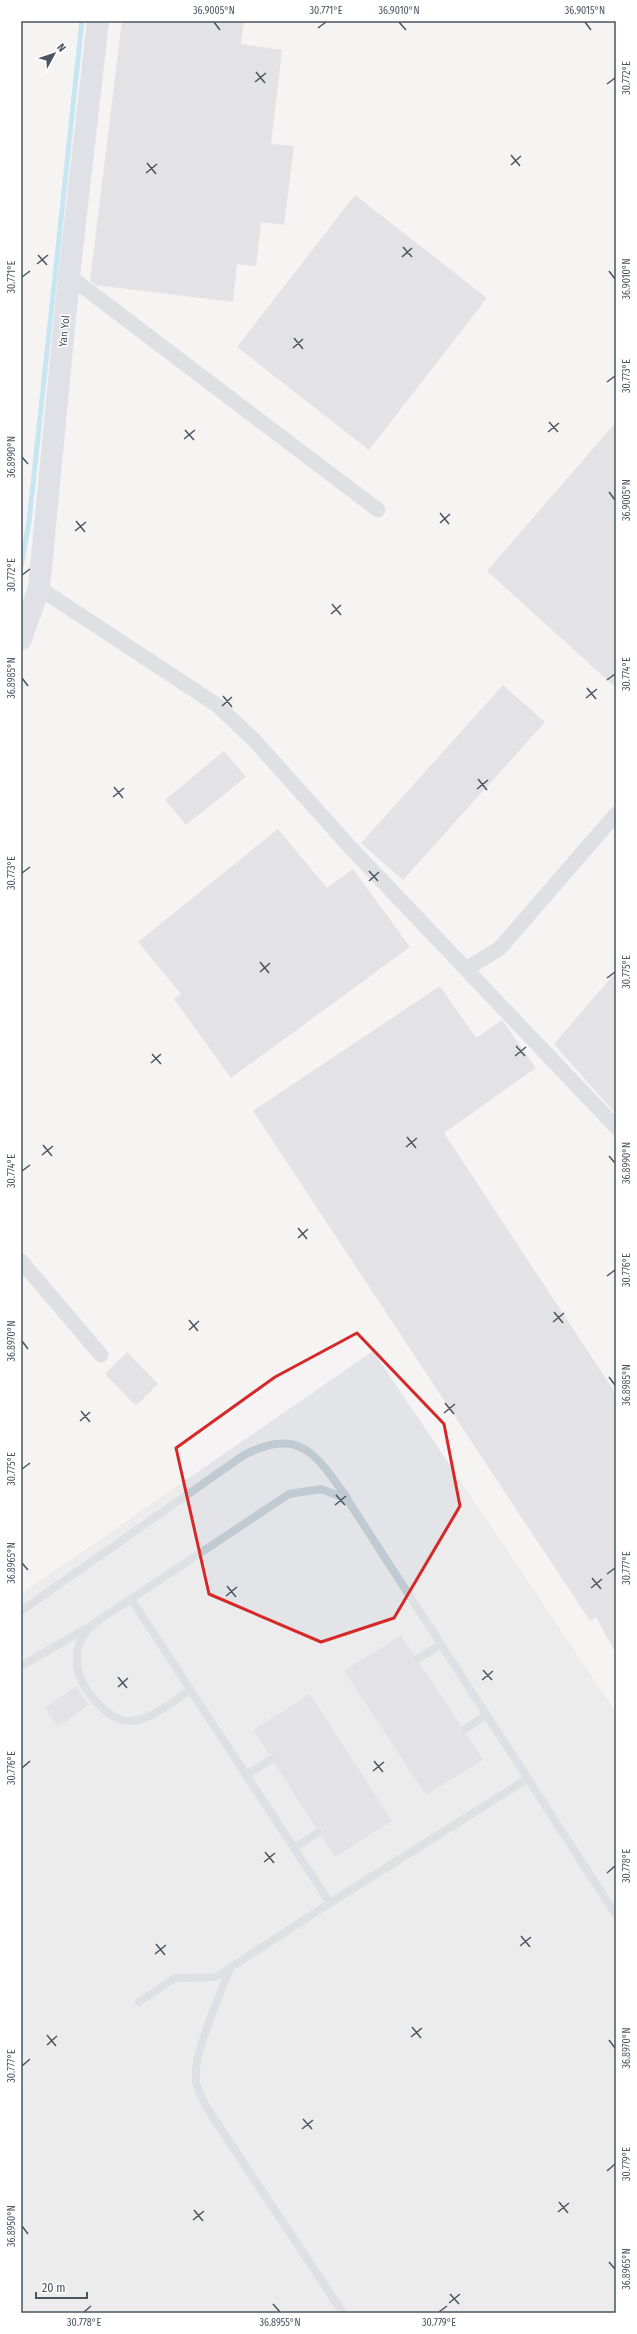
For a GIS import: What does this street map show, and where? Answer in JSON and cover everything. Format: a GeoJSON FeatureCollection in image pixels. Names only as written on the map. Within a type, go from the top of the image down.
{"type":"FeatureCollection","features":[{"type":"Feature","properties":{"kind":"street","name":"Yan Yol"},"geometry":{"type":"LineString","coordinates":[[21,639],[38,588],[69,276],[98,21]]}},
{"type":"Feature","properties":{"kind":"street"},"geometry":{"type":"LineString","coordinates":[[69,276],[378,510]]}},
{"type":"Feature","properties":{"kind":"street"},"geometry":{"type":"LineString","coordinates":[[38,588],[217,705],[254,740],[350,847],[616,1127]]}},
{"type":"Feature","properties":{"kind":"street"},"geometry":{"type":"LineString","coordinates":[[466,968],[500,948],[616,814]]}},
{"type":"Feature","properties":{"kind":"street"},"geometry":{"type":"LineString","coordinates":[[21,1261],[101,1355]]}},
{"type":"Feature","properties":{"kind":"lane"},"geometry":{"type":"LineString","coordinates":[[21,1611],[225,1468],[263,1446],[287,1444],[301,1447],[309,1451],[327,1469],[347,1499],[616,1915]]}},
{"type":"Feature","properties":{"kind":"lane"},"geometry":{"type":"LineString","coordinates":[[21,1666],[92,1626],[289,1494],[321,1489],[347,1499]]}},
{"type":"Feature","properties":{"kind":"lane"},"geometry":{"type":"LineString","coordinates":[[131,1599],[330,1903]]}},
{"type":"Feature","properties":{"kind":"lane"},"geometry":{"type":"LineString","coordinates":[[92,1626],[78,1646],[76,1668],[86,1691],[107,1713],[128,1721],[150,1716],[190,1690]]}},
{"type":"Feature","properties":{"kind":"lane"},"geometry":{"type":"LineString","coordinates":[[417,1659],[440,1645]]}},
{"type":"Feature","properties":{"kind":"lane"},"geometry":{"type":"LineString","coordinates":[[464,1730],[486,1715]]}},
{"type":"Feature","properties":{"kind":"lane"},"geometry":{"type":"LineString","coordinates":[[246,1775],[272,1758]]}},
{"type":"Feature","properties":{"kind":"lane"},"geometry":{"type":"LineString","coordinates":[[139,2002],[175,1978],[216,1977],[527,1779]]}},
{"type":"Feature","properties":{"kind":"lane"},"geometry":{"type":"LineString","coordinates":[[294,1848],[319,1832]]}},
{"type":"Feature","properties":{"kind":"lane"},"geometry":{"type":"LineString","coordinates":[[230,1968],[198,2056],[196,2082],[207,2108],[343,2313]]}},
{"type":"Feature","properties":{"kind":"highlighted area"},"geometry":{"type":"Polygon","coordinates":[[[357,1333],[444,1424],[460,1506],[394,1618],[321,1642],[209,1594],[176,1448],[275,1377],[357,1333]]]}},
{"type":"Feature","properties":{"kind":"shaded area"},"geometry":{"type":"Polygon","coordinates":[[[373,1351],[616,1712],[616,2313],[21,2313],[21,1594],[373,1351]]]}},
{"type":"Feature","properties":{"kind":"building"},"geometry":{"type":"Polygon","coordinates":[[[122,21],[244,21],[241,44],[282,50],[271,144],[294,146],[284,225],[261,222],[256,266],[237,264],[233,302],[95,285],[90,281],[122,21]]]}},
{"type":"Feature","properties":{"kind":"building"},"geometry":{"type":"Polygon","coordinates":[[[355,195],[487,298],[369,450],[237,347],[355,195]]]}},
{"type":"Feature","properties":{"kind":"building"},"geometry":{"type":"Polygon","coordinates":[[[616,422],[616,688],[487,571],[616,422]]]}},
{"type":"Feature","properties":{"kind":"building"},"geometry":{"type":"Polygon","coordinates":[[[503,685],[545,722],[403,880],[361,843],[503,685]]]}},
{"type":"Feature","properties":{"kind":"building"},"geometry":{"type":"Polygon","coordinates":[[[224,751],[246,777],[186,825],[165,800],[224,751]]]}},
{"type":"Feature","properties":{"kind":"building"},"geometry":{"type":"Polygon","coordinates":[[[278,829],[327,888],[353,869],[410,947],[231,1078],[174,999],[181,994],[138,942],[278,829]]]}},
{"type":"Feature","properties":{"kind":"building"},"geometry":{"type":"Polygon","coordinates":[[[616,972],[616,1114],[554,1044],[616,972]]]}},
{"type":"Feature","properties":{"kind":"building"},"geometry":{"type":"Polygon","coordinates":[[[440,986],[476,1038],[502,1020],[536,1068],[444,1133],[616,1394],[616,1654],[596,1617],[590,1621],[253,1111],[440,986]]]}},
{"type":"Feature","properties":{"kind":"building"},"geometry":{"type":"Polygon","coordinates":[[[127,1352],[158,1384],[136,1406],[105,1374],[127,1352]]]}},
{"type":"Feature","properties":{"kind":"building"},"geometry":{"type":"Polygon","coordinates":[[[401,1635],[414,1655],[413,1662],[420,1664],[461,1725],[459,1733],[467,1735],[483,1760],[426,1795],[344,1671],[401,1635]]]}},
{"type":"Feature","properties":{"kind":"building"},"geometry":{"type":"Polygon","coordinates":[[[76,1686],[89,1705],[58,1727],[45,1708],[76,1686]]]}},
{"type":"Feature","properties":{"kind":"building"},"geometry":{"type":"Polygon","coordinates":[[[310,1694],[392,1821],[335,1857],[322,1837],[324,1829],[321,1827],[316,1828],[275,1764],[276,1756],[269,1754],[253,1730],[310,1694]]]}},
{"type":"Feature","properties":{"kind":"waterway"},"geometry":{"type":"LineString","coordinates":[[21,566],[29,522],[82,21]]}}]}
